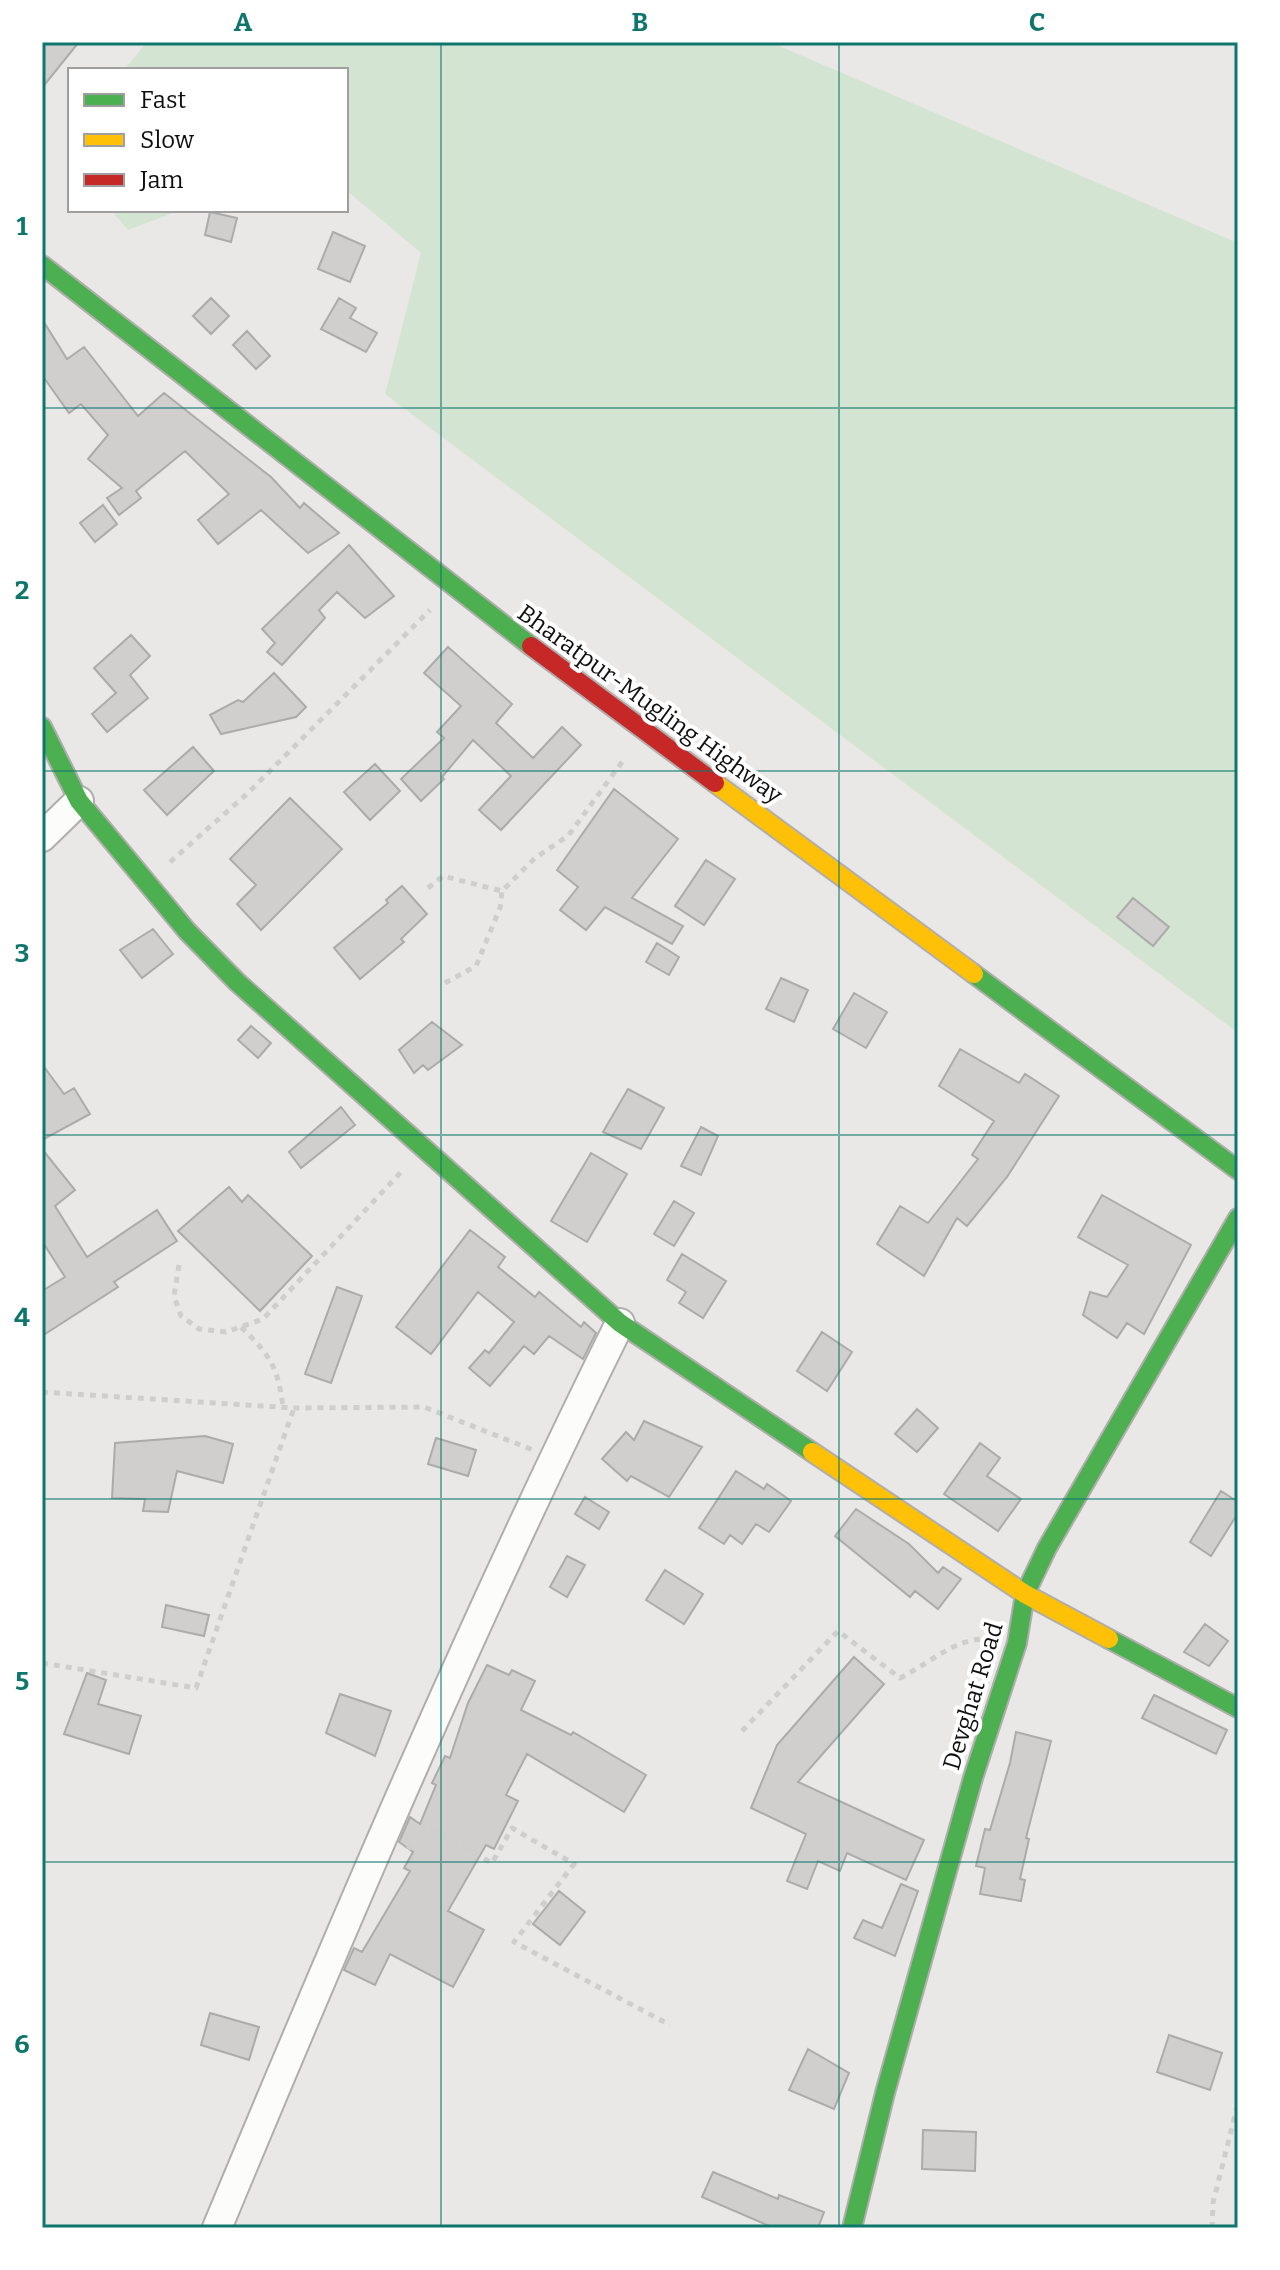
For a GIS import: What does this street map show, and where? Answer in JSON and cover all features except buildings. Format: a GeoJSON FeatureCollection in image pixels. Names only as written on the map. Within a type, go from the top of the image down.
{"type":"FeatureCollection","features":[{"type":"Feature","properties":{"kind":"main road","name":"Bharatpur-Mugling Highway"},"geometry":{"type":"LineString","coordinates":[[42,265],[452,588],[1238,1170]]}},
{"type":"Feature","properties":{"kind":"main road"},"geometry":{"type":"LineString","coordinates":[[42,727],[79,801],[146,884],[237,982],[620,1323],[1025,1594],[1238,1708]]}},
{"type":"Feature","properties":{"kind":"main road","name":"Devghat Road"},"geometry":{"type":"LineString","coordinates":[[852,2228],[885,2093],[973,1778],[1017,1643],[1025,1594],[1047,1548],[1238,1218]]}},
{"type":"Feature","properties":{"kind":"street"},"geometry":{"type":"LineString","coordinates":[[42,837],[79,801]]}},
{"type":"Feature","properties":{"kind":"street"},"geometry":{"type":"LineString","coordinates":[[217,2228],[374,1850],[553,1458],[620,1323]]}},
{"type":"Feature","properties":{"kind":"path"},"geometry":{"type":"LineString","coordinates":[[146,884],[248,793],[452,588]]}},
{"type":"Feature","properties":{"kind":"path"},"geometry":{"type":"LineString","coordinates":[[445,983],[476,966],[500,908],[502,891],[535,858],[568,836],[645,731]]}},
{"type":"Feature","properties":{"kind":"path"},"geometry":{"type":"LineString","coordinates":[[428,888],[443,876],[502,891]]}},
{"type":"Feature","properties":{"kind":"path"},"geometry":{"type":"LineString","coordinates":[[179,1265],[174,1296],[181,1316],[199,1329],[226,1332],[263,1319],[411,1163]]}},
{"type":"Feature","properties":{"kind":"path"},"geometry":{"type":"LineString","coordinates":[[241,1327],[269,1354],[279,1378],[283,1407]]}},
{"type":"Feature","properties":{"kind":"path"},"geometry":{"type":"LineString","coordinates":[[42,1392],[294,1408],[424,1407],[553,1458]]}},
{"type":"Feature","properties":{"kind":"path"},"geometry":{"type":"LineString","coordinates":[[42,1663],[196,1688],[294,1408]]}},
{"type":"Feature","properties":{"kind":"path"},"geometry":{"type":"LineString","coordinates":[[742,1731],[838,1631],[900,1678],[966,1639],[1017,1643]]}},
{"type":"Feature","properties":{"kind":"path"},"geometry":{"type":"LineString","coordinates":[[374,1850],[403,1855],[425,1826],[492,1863],[512,1828],[574,1864],[514,1942],[670,2025]]}},
{"type":"Feature","properties":{"kind":"path"},"geometry":{"type":"LineString","coordinates":[[1212,2228],[1213,2203],[1238,2103]]}},
{"type":"Feature","properties":{"kind":"path"},"geometry":{"type":"LineString","coordinates":[[744,2228],[751,2228]]}},
{"type":"Feature","properties":{"kind":"green space"},"geometry":{"type":"Polygon","coordinates":[[[147,42],[770,42],[1238,243],[1238,1033],[385,394],[421,253],[348,192],[348,68],[126,68],[147,42]]]}},
{"type":"Feature","properties":{"kind":"green space"},"geometry":{"type":"Polygon","coordinates":[[[113,212],[176,212],[128,230],[113,212]]]}},
{"type":"Feature","properties":{"kind":"traffic: fast"},"geometry":{"type":"LineString","coordinates":[[42,265],[531,646]]}},
{"type":"Feature","properties":{"kind":"traffic: fast"},"geometry":{"type":"LineString","coordinates":[[42,727],[79,801],[187,931],[237,982],[620,1323],[812,1452]]}},
{"type":"Feature","properties":{"kind":"traffic: fast"},"geometry":{"type":"LineString","coordinates":[[974,974],[1238,1170]]}},
{"type":"Feature","properties":{"kind":"traffic: fast"},"geometry":{"type":"LineString","coordinates":[[852,2228],[885,2093],[973,1778],[1017,1643],[1025,1594],[1047,1548],[1238,1218]]}},
{"type":"Feature","properties":{"kind":"traffic: fast"},"geometry":{"type":"LineString","coordinates":[[1109,1639],[1238,1708]]}},
{"type":"Feature","properties":{"kind":"traffic: slow"},"geometry":{"type":"LineString","coordinates":[[715,783],[974,974]]}},
{"type":"Feature","properties":{"kind":"traffic: slow"},"geometry":{"type":"LineString","coordinates":[[812,1452],[1025,1594],[1109,1639]]}},
{"type":"Feature","properties":{"kind":"traffic: jam"},"geometry":{"type":"LineString","coordinates":[[531,646],[715,783]]}}]}
